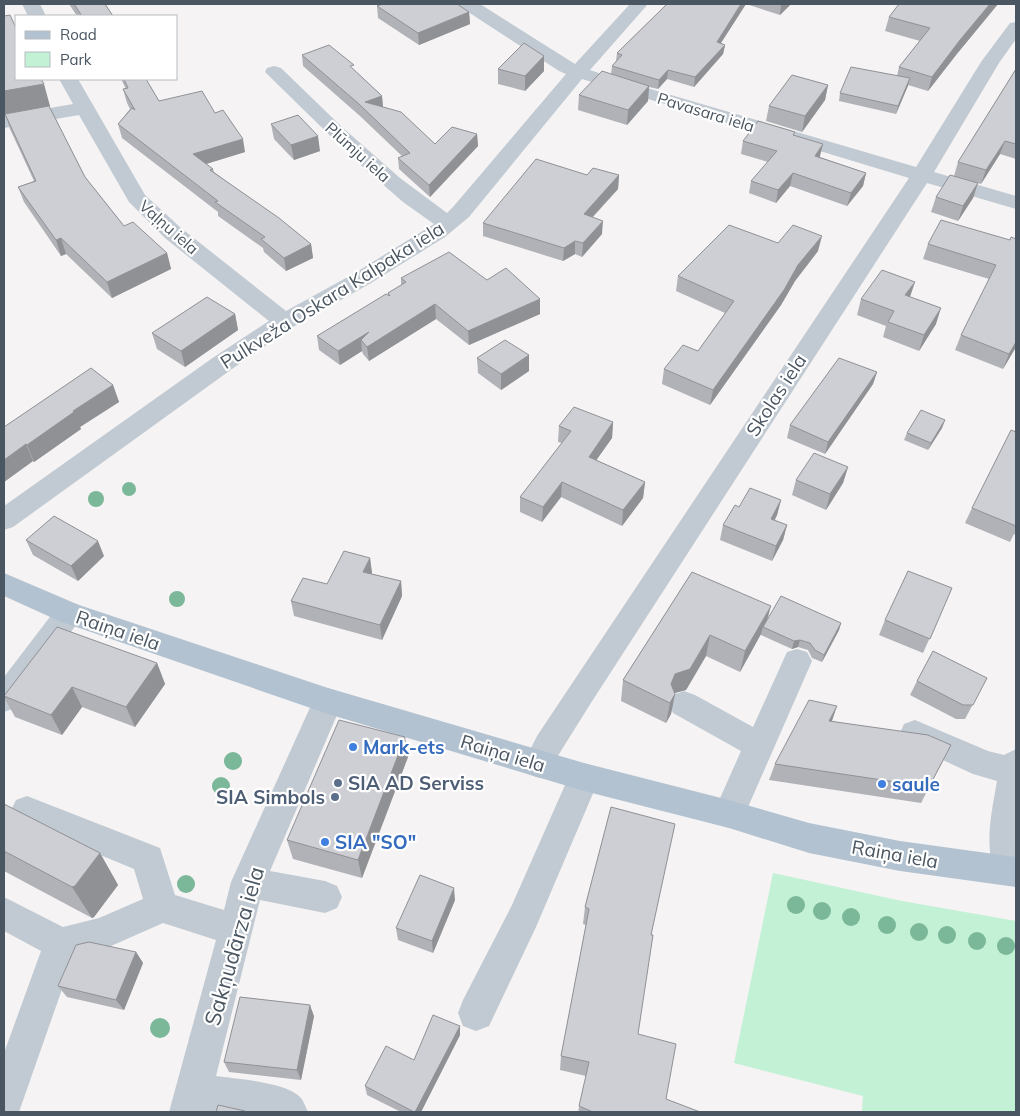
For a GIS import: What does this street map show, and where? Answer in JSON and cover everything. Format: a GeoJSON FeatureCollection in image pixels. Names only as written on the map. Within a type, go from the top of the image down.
{"type":"FeatureCollection","features":[{"type":"Feature","properties":{"kind":"main road","name":"Raiņa iela"},"geometry":{"type":"LineString","coordinates":[[4,584],[69,613],[328,701],[584,777],[729,814],[818,840],[900,856],[1013,872]]}},
{"type":"Feature","properties":{"kind":"street","name":"Pavasara iela"},"geometry":{"type":"LineString","coordinates":[[468,4],[578,72],[606,82],[1016,203]]}},
{"type":"Feature","properties":{"kind":"street","name":"Pulkveža Oskara Kalpaka iela"},"geometry":{"type":"LineString","coordinates":[[4,520],[222,363],[285,322],[422,242],[448,223],[461,212],[578,72],[639,4]]}},
{"type":"Feature","properties":{"kind":"street","name":"Skolas iela"},"geometry":{"type":"LineString","coordinates":[[539,764],[548,745],[578,697],[921,176],[990,62],[1016,28]]}},
{"type":"Feature","properties":{"kind":"street","name":"Plūmju iela"},"geometry":{"type":"LineString","coordinates":[[274,72],[316,114],[405,194],[431,214],[448,223]]}},
{"type":"Feature","properties":{"kind":"street","name":"Vaļņu iela"},"geometry":{"type":"LineString","coordinates":[[70,80],[84,108],[136,198],[173,233],[285,322]]}},
{"type":"Feature","properties":{"kind":"street"},"geometry":{"type":"LineString","coordinates":[[4,122],[84,108]]}},
{"type":"Feature","properties":{"kind":"street"},"geometry":{"type":"LineString","coordinates":[[4,700],[69,613]]}},
{"type":"Feature","properties":{"kind":"street"},"geometry":{"type":"LineString","coordinates":[[729,814],[797,661]]}},
{"type":"Feature","properties":{"kind":"street","name":"Sakņudārza iela"},"geometry":{"type":"LineString","coordinates":[[191,1101],[248,882],[328,701]]}},
{"type":"Feature","properties":{"kind":"street"},"geometry":{"type":"LineString","coordinates":[[684,704],[760,746]]}},
{"type":"Feature","properties":{"kind":"street"},"geometry":{"type":"LineString","coordinates":[[890,732],[915,733],[984,764],[1016,768],[1004,830],[1013,872]]}},
{"type":"Feature","properties":{"kind":"street"},"geometry":{"type":"LineString","coordinates":[[476,1013],[524,916],[584,777]]}},
{"type":"Feature","properties":{"kind":"street"},"geometry":{"type":"LineString","coordinates":[[27,810],[148,858],[162,907]]}},
{"type":"Feature","properties":{"kind":"street"},"geometry":{"type":"LineString","coordinates":[[248,882],[325,897]]}},
{"type":"Feature","properties":{"kind":"street"},"geometry":{"type":"LineString","coordinates":[[4,913],[61,944],[102,934],[162,907],[235,930]]}},
{"type":"Feature","properties":{"kind":"street"},"geometry":{"type":"LineString","coordinates":[[4,1103],[61,944]]}},
{"type":"Feature","properties":{"kind":"street"},"geometry":{"type":"LineString","coordinates":[[191,1101],[282,1106],[289,1112]]}},
{"type":"Feature","properties":{"kind":"green space"},"geometry":{"type":"Polygon","coordinates":[[[773,873],[902,901],[1016,921],[1016,1112],[862,1112],[863,1096],[734,1063],[773,873]]]}},
{"type":"Feature","properties":{"kind":"building"},"geometry":{"type":"Polygon","coordinates":[[[74,4],[105,4],[112,15],[81,15],[74,4]]]}},
{"type":"Feature","properties":{"kind":"building"},"geometry":{"type":"Polygon","coordinates":[[[383,4],[457,4],[469,12],[418,33],[377,6],[383,4]]]}},
{"type":"Feature","properties":{"kind":"building"},"geometry":{"type":"Polygon","coordinates":[[[667,4],[741,4],[717,42],[725,45],[695,77],[668,70],[659,80],[612,66],[622,55],[617,53],[667,4]]]}},
{"type":"Feature","properties":{"kind":"building"},"geometry":{"type":"Polygon","coordinates":[[[899,4],[990,4],[932,77],[899,67],[930,28],[889,17],[899,4]]]}},
{"type":"Feature","properties":{"kind":"building"},"geometry":{"type":"Polygon","coordinates":[[[10,15],[15,26],[15,80],[42,80],[44,84],[4,91],[4,16],[10,15]]]}},
{"type":"Feature","properties":{"kind":"building"},"geometry":{"type":"Polygon","coordinates":[[[524,43],[544,56],[525,76],[498,69],[524,43]]]}},
{"type":"Feature","properties":{"kind":"building"},"geometry":{"type":"Polygon","coordinates":[[[329,45],[354,65],[350,66],[382,96],[365,102],[401,112],[435,144],[452,127],[477,134],[429,185],[398,158],[410,153],[359,104],[302,55],[329,45]]]}},
{"type":"Feature","properties":{"kind":"building"},"geometry":{"type":"Polygon","coordinates":[[[851,67],[910,78],[898,106],[840,93],[851,67]]]}},
{"type":"Feature","properties":{"kind":"building"},"geometry":{"type":"Polygon","coordinates":[[[1016,69],[1016,144],[1005,141],[986,170],[958,162],[1016,69]]]}},
{"type":"Feature","properties":{"kind":"building"},"geometry":{"type":"Polygon","coordinates":[[[602,71],[649,86],[628,110],[579,95],[602,71]]]}},
{"type":"Feature","properties":{"kind":"building"},"geometry":{"type":"Polygon","coordinates":[[[792,75],[828,85],[805,116],[769,106],[792,75]]]}},
{"type":"Feature","properties":{"kind":"building"},"geometry":{"type":"Polygon","coordinates":[[[124,80],[147,80],[159,101],[202,91],[215,113],[223,110],[243,139],[193,154],[213,169],[210,170],[279,218],[311,244],[284,258],[261,239],[265,237],[215,202],[218,201],[118,124],[132,108],[135,110],[123,89],[128,88],[124,80]]]}},
{"type":"Feature","properties":{"kind":"building"},"geometry":{"type":"Polygon","coordinates":[[[49,106],[85,177],[124,226],[133,222],[167,253],[107,282],[61,238],[56,240],[18,187],[36,181],[5,114],[49,106]]]}},
{"type":"Feature","properties":{"kind":"building"},"geometry":{"type":"Polygon","coordinates":[[[298,115],[318,136],[291,145],[271,124],[298,115]]]}},
{"type":"Feature","properties":{"kind":"building"},"geometry":{"type":"Polygon","coordinates":[[[758,121],[795,132],[793,135],[823,144],[815,156],[866,173],[851,193],[793,173],[778,190],[751,181],[777,151],[743,141],[758,121]]]}},
{"type":"Feature","properties":{"kind":"building"},"geometry":{"type":"Polygon","coordinates":[[[536,159],[587,175],[593,168],[619,175],[584,214],[603,221],[583,243],[575,241],[564,248],[483,223],[536,159]]]}},
{"type":"Feature","properties":{"kind":"building"},"geometry":{"type":"Polygon","coordinates":[[[950,175],[978,183],[963,206],[936,197],[950,175]]]}},
{"type":"Feature","properties":{"kind":"building"},"geometry":{"type":"Polygon","coordinates":[[[941,220],[1010,240],[1011,237],[1016,239],[1016,342],[1009,354],[961,335],[996,265],[928,244],[941,220]]]}},
{"type":"Feature","properties":{"kind":"building"},"geometry":{"type":"Polygon","coordinates":[[[729,225],[778,243],[793,225],[822,236],[798,265],[784,290],[713,390],[664,369],[683,345],[698,351],[734,301],[678,276],[729,225]]]}},
{"type":"Feature","properties":{"kind":"building"},"geometry":{"type":"Polygon","coordinates":[[[449,252],[487,280],[506,268],[540,299],[468,331],[435,304],[367,347],[361,340],[369,332],[338,351],[317,336],[386,294],[390,296],[388,293],[406,282],[401,278],[449,252]]]}},
{"type":"Feature","properties":{"kind":"building"},"geometry":{"type":"Polygon","coordinates":[[[882,270],[915,282],[905,295],[941,308],[924,335],[888,322],[894,311],[861,299],[882,270]]]}},
{"type":"Feature","properties":{"kind":"building"},"geometry":{"type":"Polygon","coordinates":[[[207,297],[235,314],[181,351],[152,333],[207,297]]]}},
{"type":"Feature","properties":{"kind":"building"},"geometry":{"type":"Polygon","coordinates":[[[505,340],[529,355],[501,374],[477,358],[505,340]]]}},
{"type":"Feature","properties":{"kind":"building"},"geometry":{"type":"Polygon","coordinates":[[[839,358],[877,372],[828,442],[790,425],[839,358]]]}},
{"type":"Feature","properties":{"kind":"building"},"geometry":{"type":"Polygon","coordinates":[[[91,368],[113,385],[4,460],[4,427],[91,368]]]}},
{"type":"Feature","properties":{"kind":"building"},"geometry":{"type":"Polygon","coordinates":[[[574,407],[613,422],[589,457],[645,482],[623,510],[562,482],[543,507],[520,497],[571,431],[559,426],[574,407]]]}},
{"type":"Feature","properties":{"kind":"building"},"geometry":{"type":"Polygon","coordinates":[[[921,410],[945,420],[931,443],[907,433],[921,410]]]}},
{"type":"Feature","properties":{"kind":"building"},"geometry":{"type":"Polygon","coordinates":[[[1011,430],[1016,432],[1016,526],[972,508],[1011,430]]]}},
{"type":"Feature","properties":{"kind":"building"},"geometry":{"type":"Polygon","coordinates":[[[814,453],[848,467],[830,494],[796,480],[814,453]]]}},
{"type":"Feature","properties":{"kind":"building"},"geometry":{"type":"Polygon","coordinates":[[[750,488],[781,500],[771,519],[787,525],[776,546],[723,525],[735,505],[739,507],[750,488]]]}},
{"type":"Feature","properties":{"kind":"building"},"geometry":{"type":"Polygon","coordinates":[[[54,516],[98,541],[71,566],[26,540],[54,516]]]}},
{"type":"Feature","properties":{"kind":"building"},"geometry":{"type":"Polygon","coordinates":[[[344,551],[370,558],[363,572],[401,581],[380,625],[291,601],[303,578],[327,584],[344,551]]]}},
{"type":"Feature","properties":{"kind":"building"},"geometry":{"type":"Polygon","coordinates":[[[908,571],[952,588],[930,639],[885,620],[908,571]]]}},
{"type":"Feature","properties":{"kind":"building"},"geometry":{"type":"Polygon","coordinates":[[[692,572],[771,606],[745,651],[710,635],[690,669],[675,674],[671,684],[675,694],[670,703],[623,680],[692,572]]]}},
{"type":"Feature","properties":{"kind":"building"},"geometry":{"type":"Polygon","coordinates":[[[781,596],[841,623],[824,655],[815,650],[810,643],[800,640],[794,641],[763,627],[781,596]]]}},
{"type":"Feature","properties":{"kind":"building"},"geometry":{"type":"Polygon","coordinates":[[[57,627],[157,663],[126,707],[72,687],[51,715],[4,696],[57,627]]]}},
{"type":"Feature","properties":{"kind":"building"},"geometry":{"type":"Polygon","coordinates":[[[933,651],[987,678],[973,705],[963,705],[917,681],[933,651]]]}},
{"type":"Feature","properties":{"kind":"building"},"geometry":{"type":"Polygon","coordinates":[[[809,700],[837,706],[829,721],[928,735],[951,745],[929,787],[775,764],[809,700]]]}},
{"type":"Feature","properties":{"kind":"building"},"geometry":{"type":"Polygon","coordinates":[[[339,720],[405,737],[358,860],[287,840],[339,720]]]}},
{"type":"Feature","properties":{"kind":"building"},"geometry":{"type":"Polygon","coordinates":[[[4,804],[100,853],[75,886],[72,887],[4,851],[4,804]]]}},
{"type":"Feature","properties":{"kind":"building"},"geometry":{"type":"Polygon","coordinates":[[[611,807],[675,824],[651,935],[653,935],[638,1034],[676,1044],[666,1099],[700,1112],[593,1112],[579,1106],[589,1062],[561,1056],[589,909],[585,907],[611,807]]]}},
{"type":"Feature","properties":{"kind":"building"},"geometry":{"type":"Polygon","coordinates":[[[420,875],[454,888],[432,941],[396,928],[420,875]]]}},
{"type":"Feature","properties":{"kind":"building"},"geometry":{"type":"Polygon","coordinates":[[[89,942],[136,952],[116,1000],[58,986],[76,945],[89,942]]]}},
{"type":"Feature","properties":{"kind":"building"},"geometry":{"type":"Polygon","coordinates":[[[240,997],[310,1005],[297,1070],[224,1062],[240,997]]]}},
{"type":"Feature","properties":{"kind":"building"},"geometry":{"type":"Polygon","coordinates":[[[433,1015],[460,1026],[414,1112],[365,1086],[386,1046],[414,1060],[433,1015]]]}},
{"type":"Feature","properties":{"kind":"building"},"geometry":{"type":"Polygon","coordinates":[[[218,1105],[245,1111],[216,1112],[218,1105]]]}},
{"type":"Feature","properties":{"kind":"place","name":"Mark-ets"},"geometry":{"type":"Point","coordinates":[353,747]}},
{"type":"Feature","properties":{"kind":"place","name":"SIA AD Serviss"},"geometry":{"type":"Point","coordinates":[338,783]}},
{"type":"Feature","properties":{"kind":"place","name":"saule"},"geometry":{"type":"Point","coordinates":[882,784]}},
{"type":"Feature","properties":{"kind":"place","name":"SIA Simbols"},"geometry":{"type":"Point","coordinates":[335,797]}},
{"type":"Feature","properties":{"kind":"place","name":"SIA \"SO\""},"geometry":{"type":"Point","coordinates":[325,842]}}]}
